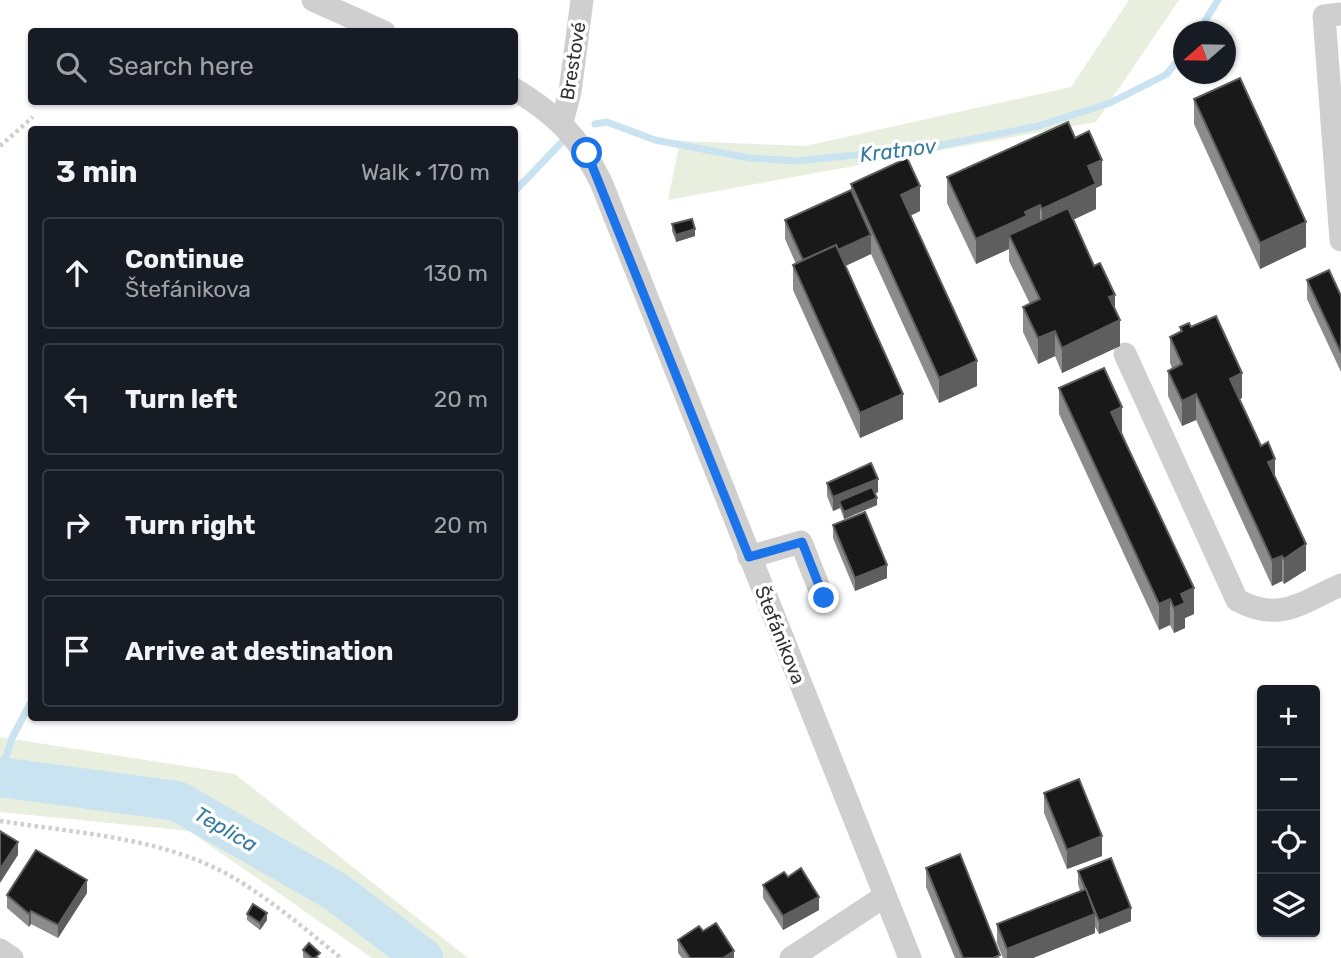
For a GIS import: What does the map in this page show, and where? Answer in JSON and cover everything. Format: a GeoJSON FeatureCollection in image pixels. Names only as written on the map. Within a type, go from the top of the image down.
{"type":"FeatureCollection","features":[{"type":"Feature","properties":{"kind":"street"},"geometry":{"type":"LineString","coordinates":[[313,0],[375,28]]}},
{"type":"Feature","properties":{"kind":"street","name":"Brestové"},"geometry":{"type":"LineString","coordinates":[[562,122],[570,92],[582,0]]}},
{"type":"Feature","properties":{"kind":"street"},"geometry":{"type":"LineString","coordinates":[[1341,14],[1324,16],[1341,240]]}},
{"type":"Feature","properties":{"kind":"street","name":"Štefánikova"},"geometry":{"type":"LineString","coordinates":[[518,92],[562,122],[587,153],[601,181],[910,958]]}},
{"type":"Feature","properties":{"kind":"street"},"geometry":{"type":"LineString","coordinates":[[1125,354],[1237,600],[1259,612],[1285,610],[1341,585]]}},
{"type":"Feature","properties":{"kind":"street"},"geometry":{"type":"LineString","coordinates":[[749,557],[802,542],[824,598]]}},
{"type":"Feature","properties":{"kind":"street"},"geometry":{"type":"LineString","coordinates":[[791,958],[885,896]]}},
{"type":"Feature","properties":{"kind":"street"},"geometry":{"type":"LineString","coordinates":[[0,950],[12,958]]}},
{"type":"Feature","properties":{"kind":"path"},"geometry":{"type":"LineString","coordinates":[[0,146],[33,117]]}},
{"type":"Feature","properties":{"kind":"path"},"geometry":{"type":"LineString","coordinates":[[0,821],[134,842],[205,864],[268,900],[341,958]]}},
{"type":"Feature","properties":{"kind":"green space"},"geometry":{"type":"Polygon","coordinates":[[[1129,0],[1179,0],[1096,122],[668,200],[680,141],[805,146],[1071,87],[1129,0]]]}},
{"type":"Feature","properties":{"kind":"green space"},"geometry":{"type":"Polygon","coordinates":[[[0,737],[235,774],[468,958],[372,958],[189,831],[0,812],[0,737]]]}},
{"type":"Feature","properties":{"kind":"building"},"geometry":{"type":"Polygon","coordinates":[[[1240,78],[1306,222],[1260,243],[1194,99],[1227,84],[1236,84],[1236,80],[1240,78]]]}},
{"type":"Feature","properties":{"kind":"building"},"geometry":{"type":"Polygon","coordinates":[[[1068,122],[1075,138],[1089,131],[1102,160],[1088,166],[1096,184],[1042,209],[1040,205],[1025,212],[1027,216],[976,239],[947,177],[1068,122]]]}},
{"type":"Feature","properties":{"kind":"building"},"geometry":{"type":"Polygon","coordinates":[[[907,158],[920,186],[901,195],[977,361],[939,378],[851,184],[907,158]]]}},
{"type":"Feature","properties":{"kind":"building"},"geometry":{"type":"Polygon","coordinates":[[[851,190],[871,235],[838,250],[836,245],[803,260],[785,220],[851,190]]]}},
{"type":"Feature","properties":{"kind":"building"},"geometry":{"type":"Polygon","coordinates":[[[1068,208],[1094,266],[1100,263],[1115,295],[1109,297],[1120,320],[1062,348],[1055,331],[1038,338],[1023,307],[1040,299],[1009,235],[1068,208]]]}},
{"type":"Feature","properties":{"kind":"building"},"geometry":{"type":"Polygon","coordinates":[[[692,219],[695,229],[676,235],[672,224],[692,219]]]}},
{"type":"Feature","properties":{"kind":"building"},"geometry":{"type":"Polygon","coordinates":[[[836,245],[903,394],[860,413],[793,265],[836,245]]]}},
{"type":"Feature","properties":{"kind":"building"},"geometry":{"type":"Polygon","coordinates":[[[1329,270],[1341,296],[1341,353],[1307,280],[1329,270]]]}},
{"type":"Feature","properties":{"kind":"building"},"geometry":{"type":"Polygon","coordinates":[[[1216,316],[1242,373],[1230,379],[1261,446],[1268,442],[1275,459],[1268,462],[1306,544],[1284,559],[1282,556],[1272,560],[1196,394],[1182,401],[1168,371],[1182,364],[1170,337],[1182,331],[1180,327],[1189,323],[1191,327],[1216,316]]]}},
{"type":"Feature","properties":{"kind":"building"},"geometry":{"type":"Polygon","coordinates":[[[1104,368],[1122,407],[1111,412],[1194,588],[1181,594],[1185,603],[1174,608],[1170,599],[1159,604],[1059,388],[1104,368]]]}},
{"type":"Feature","properties":{"kind":"building"},"geometry":{"type":"Polygon","coordinates":[[[871,463],[878,479],[833,497],[827,483],[871,463]]]}},
{"type":"Feature","properties":{"kind":"building"},"geometry":{"type":"Polygon","coordinates":[[[872,487],[877,498],[844,512],[839,501],[872,487]]]}},
{"type":"Feature","properties":{"kind":"building"},"geometry":{"type":"Polygon","coordinates":[[[865,512],[887,565],[855,578],[833,525],[865,512]]]}},
{"type":"Feature","properties":{"kind":"building"},"geometry":{"type":"Polygon","coordinates":[[[1079,779],[1102,836],[1067,850],[1044,793],[1079,779]]]}},
{"type":"Feature","properties":{"kind":"building"},"geometry":{"type":"Polygon","coordinates":[[[0,831],[18,842],[0,869],[0,831]]]}},
{"type":"Feature","properties":{"kind":"building"},"geometry":{"type":"Polygon","coordinates":[[[36,850],[87,880],[58,925],[31,911],[29,914],[7,895],[36,850]]]}},
{"type":"Feature","properties":{"kind":"building"},"geometry":{"type":"Polygon","coordinates":[[[960,854],[1000,955],[993,958],[963,958],[926,868],[960,854]]]}},
{"type":"Feature","properties":{"kind":"building"},"geometry":{"type":"Polygon","coordinates":[[[1111,858],[1131,908],[1099,921],[1078,871],[1111,858]]]}},
{"type":"Feature","properties":{"kind":"building"},"geometry":{"type":"Polygon","coordinates":[[[801,868],[819,897],[783,916],[763,885],[784,872],[788,877],[801,868]]]}},
{"type":"Feature","properties":{"kind":"building"},"geometry":{"type":"Polygon","coordinates":[[[1086,889],[1095,914],[1007,949],[997,924],[1086,889]]]}},
{"type":"Feature","properties":{"kind":"building"},"geometry":{"type":"Polygon","coordinates":[[[253,904],[267,913],[260,923],[247,914],[253,904]]]}},
{"type":"Feature","properties":{"kind":"building"},"geometry":{"type":"Polygon","coordinates":[[[716,923],[734,951],[723,958],[690,958],[678,940],[699,926],[703,931],[716,923]]]}},
{"type":"Feature","properties":{"kind":"building"},"geometry":{"type":"Polygon","coordinates":[[[309,943],[320,953],[315,958],[303,950],[309,943]]]}},
{"type":"Feature","properties":{"kind":"waterway","name":"Kratnov"},"geometry":{"type":"LineString","coordinates":[[1205,21],[1218,0]]}},
{"type":"Feature","properties":{"kind":"waterway","name":"Kratnov"},"geometry":{"type":"LineString","coordinates":[[595,124],[607,122],[655,140],[749,158],[797,161],[932,147],[1038,126],[1110,103],[1167,74],[1173,66]]}},
{"type":"Feature","properties":{"kind":"waterway","name":"Kratnov"},"geometry":{"type":"LineString","coordinates":[[518,188],[561,143]]}},
{"type":"Feature","properties":{"kind":"waterway","name":"Kratnov"},"geometry":{"type":"LineString","coordinates":[[0,775],[12,738],[28,708]]}},
{"type":"Feature","properties":{"kind":"waterway","name":"Teplica"},"geometry":{"type":"LineString","coordinates":[[0,777],[177,801],[335,891],[423,958]]}},
{"type":"Feature","properties":{"kind":"route"},"geometry":{"type":"LineString","coordinates":[[587,153],[601,181],[749,557],[802,542],[824,598]]}}]}
